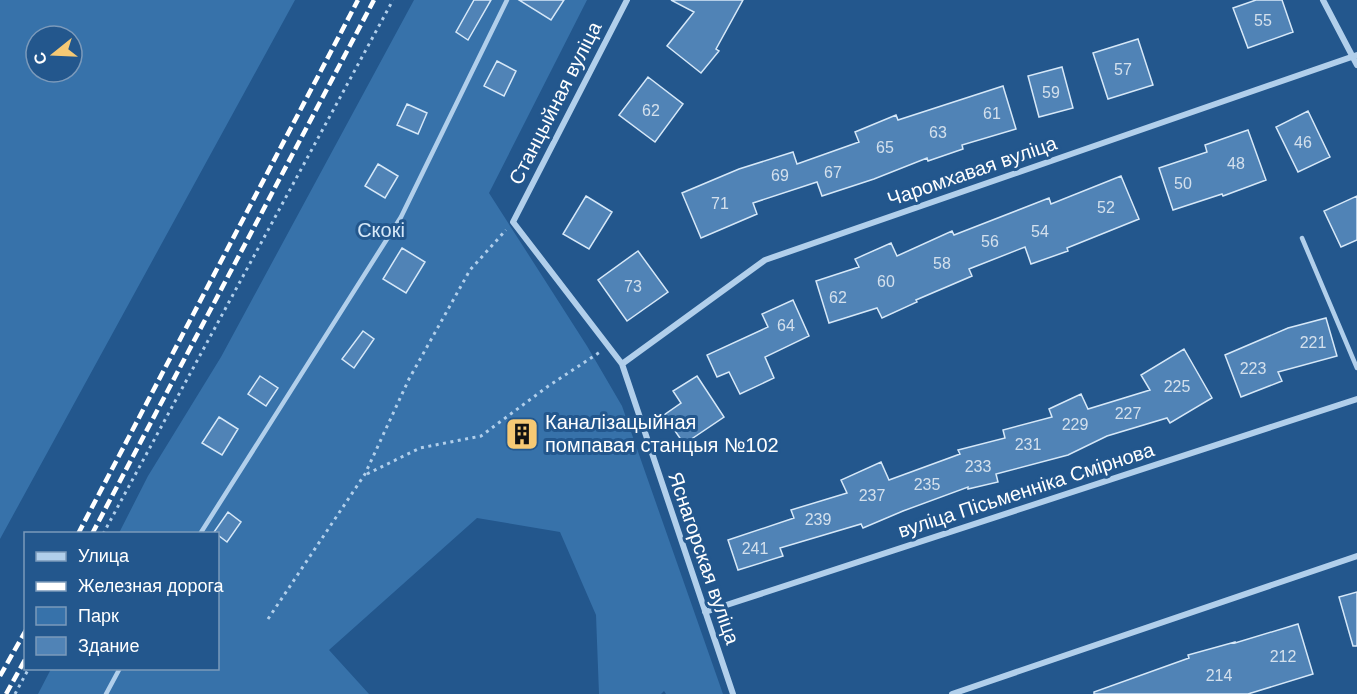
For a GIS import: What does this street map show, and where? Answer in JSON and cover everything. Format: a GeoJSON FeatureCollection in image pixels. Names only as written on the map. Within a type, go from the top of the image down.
{"type":"FeatureCollection","features":[{"type":"Feature","properties":{"kind":"street","name":"Станцыйная вуліца"},"geometry":{"type":"LineString","coordinates":[[513,222],[627,0]]}},
{"type":"Feature","properties":{"kind":"street"},"geometry":{"type":"LineString","coordinates":[[1323,0],[1355,56],[1357,65]]}},
{"type":"Feature","properties":{"kind":"street","name":"Чаромхавая вуліца"},"geometry":{"type":"LineString","coordinates":[[622,364],[765,260],[1355,56]]}},
{"type":"Feature","properties":{"kind":"street","name":"Яснагорская вуліца"},"geometry":{"type":"LineString","coordinates":[[513,222],[622,364],[733,694]]}},
{"type":"Feature","properties":{"kind":"street","name":"вуліца Пісьменніка Смірнова"},"geometry":{"type":"LineString","coordinates":[[705,612],[1357,399]]}},
{"type":"Feature","properties":{"kind":"street"},"geometry":{"type":"LineString","coordinates":[[952,694],[1357,556]]}},
{"type":"Feature","properties":{"kind":"lane"},"geometry":{"type":"LineString","coordinates":[[201,532],[401,217],[507,0]]}},
{"type":"Feature","properties":{"kind":"lane"},"geometry":{"type":"LineString","coordinates":[[1302,238],[1357,368]]}},
{"type":"Feature","properties":{"kind":"lane"},"geometry":{"type":"LineString","coordinates":[[106,694],[119,670]]}},
{"type":"Feature","properties":{"kind":"path"},"geometry":{"type":"LineString","coordinates":[[104,532],[393,0]]}},
{"type":"Feature","properties":{"kind":"path"},"geometry":{"type":"LineString","coordinates":[[268,619],[365,474],[410,379],[470,270],[513,222]]}},
{"type":"Feature","properties":{"kind":"path"},"geometry":{"type":"LineString","coordinates":[[365,474],[420,448],[481,436],[547,387],[608,346]]}},
{"type":"Feature","properties":{"kind":"path"},"geometry":{"type":"LineString","coordinates":[[15,694],[28,670]]}},
{"type":"Feature","properties":{"kind":"green space"},"geometry":{"type":"Polygon","coordinates":[[[0,0],[295,0],[0,539],[0,0]]]}},
{"type":"Feature","properties":{"kind":"green space","name":"Скокі"},"geometry":{"type":"Polygon","coordinates":[[[414,0],[587,0],[489,193],[587,346],[622,406],[723,694],[666,694],[664,691],[661,694],[599,694],[596,615],[560,532],[477,518],[329,650],[369,694],[38,694],[50,670],[219,670],[219,532],[120,532],[148,476],[221,357],[414,0]]]}},
{"type":"Feature","properties":{"kind":"building"},"geometry":{"type":"Polygon","coordinates":[[[474,0],[491,0],[468,40],[456,32],[474,0]]]}},
{"type":"Feature","properties":{"kind":"building"},"geometry":{"type":"Polygon","coordinates":[[[519,0],[564,0],[551,20],[519,0]]]}},
{"type":"Feature","properties":{"kind":"building"},"geometry":{"type":"Polygon","coordinates":[[[671,0],[743,0],[716,49],[719,51],[701,73],[667,46],[694,12],[671,0]]]}},
{"type":"Feature","properties":{"kind":"building"},"geometry":{"type":"Polygon","coordinates":[[[1256,0],[1282,0],[1293,32],[1248,48],[1233,8],[1256,0]]]}},
{"type":"Feature","properties":{"kind":"building"},"geometry":{"type":"Polygon","coordinates":[[[1138,39],[1153,85],[1108,99],[1093,53],[1138,39]]]}},
{"type":"Feature","properties":{"kind":"building"},"geometry":{"type":"Polygon","coordinates":[[[497,61],[516,71],[504,96],[484,86],[497,61]]]}},
{"type":"Feature","properties":{"kind":"building"},"geometry":{"type":"Polygon","coordinates":[[[1062,67],[1073,108],[1039,117],[1028,76],[1062,67]]]}},
{"type":"Feature","properties":{"kind":"building"},"geometry":{"type":"Polygon","coordinates":[[[648,77],[683,104],[655,142],[619,115],[648,77]]]}},
{"type":"Feature","properties":{"kind":"building"},"geometry":{"type":"Polygon","coordinates":[[[1003,86],[1016,129],[962,145],[963,149],[928,161],[927,158],[822,196],[817,182],[753,203],[757,214],[701,238],[682,193],[739,169],[793,152],[797,164],[859,142],[855,132],[896,115],[898,120],[1003,86]]]}},
{"type":"Feature","properties":{"kind":"building"},"geometry":{"type":"Polygon","coordinates":[[[407,104],[427,113],[418,134],[397,125],[407,104]]]}},
{"type":"Feature","properties":{"kind":"building"},"geometry":{"type":"Polygon","coordinates":[[[1308,111],[1330,157],[1298,172],[1276,127],[1308,111]]]}},
{"type":"Feature","properties":{"kind":"building"},"geometry":{"type":"Polygon","coordinates":[[[1248,130],[1266,180],[1223,196],[1222,194],[1173,210],[1159,168],[1207,152],[1205,145],[1248,130]]]}},
{"type":"Feature","properties":{"kind":"building"},"geometry":{"type":"Polygon","coordinates":[[[378,164],[398,176],[385,198],[365,186],[378,164]]]}},
{"type":"Feature","properties":{"kind":"building"},"geometry":{"type":"Polygon","coordinates":[[[1121,176],[1139,219],[1067,248],[1068,251],[1031,264],[1025,247],[969,269],[972,276],[916,300],[917,302],[882,318],[877,308],[829,323],[816,281],[859,267],[855,259],[891,243],[897,256],[952,231],[954,235],[1049,198],[1051,204],[1121,176]]]}},
{"type":"Feature","properties":{"kind":"building"},"geometry":{"type":"Polygon","coordinates":[[[586,196],[612,212],[589,249],[563,234],[586,196]]]}},
{"type":"Feature","properties":{"kind":"building"},"geometry":{"type":"Polygon","coordinates":[[[1357,196],[1357,240],[1341,247],[1324,211],[1357,196]]]}},
{"type":"Feature","properties":{"kind":"building"},"geometry":{"type":"Polygon","coordinates":[[[402,248],[425,262],[406,293],[383,279],[402,248]]]}},
{"type":"Feature","properties":{"kind":"building"},"geometry":{"type":"Polygon","coordinates":[[[638,251],[668,292],[627,321],[598,280],[638,251]]]}},
{"type":"Feature","properties":{"kind":"building"},"geometry":{"type":"Polygon","coordinates":[[[793,300],[809,336],[765,357],[774,378],[740,394],[729,372],[717,377],[707,355],[768,327],[762,314],[793,300]]]}},
{"type":"Feature","properties":{"kind":"building"},"geometry":{"type":"Polygon","coordinates":[[[1326,318],[1337,356],[1278,372],[1282,381],[1241,397],[1225,355],[1288,328],[1326,318]]]}},
{"type":"Feature","properties":{"kind":"building"},"geometry":{"type":"Polygon","coordinates":[[[363,331],[374,339],[354,368],[342,359],[363,331]]]}},
{"type":"Feature","properties":{"kind":"building"},"geometry":{"type":"Polygon","coordinates":[[[1184,349],[1212,398],[1170,423],[1167,418],[1107,436],[1068,455],[996,474],[998,482],[968,489],[968,487],[863,528],[861,524],[780,548],[783,556],[738,570],[728,540],[794,518],[791,510],[847,493],[841,480],[881,462],[889,480],[960,454],[958,450],[1005,438],[1003,430],[1052,417],[1049,409],[1081,394],[1088,409],[1150,390],[1141,375],[1184,349]]]}},
{"type":"Feature","properties":{"kind":"building"},"geometry":{"type":"Polygon","coordinates":[[[260,376],[278,388],[266,406],[248,394],[260,376]]]}},
{"type":"Feature","properties":{"kind":"building"},"geometry":{"type":"Polygon","coordinates":[[[697,376],[724,417],[684,444],[664,415],[681,403],[673,391],[697,376]]]}},
{"type":"Feature","properties":{"kind":"building"},"geometry":{"type":"Polygon","coordinates":[[[219,417],[238,429],[222,455],[202,443],[219,417]]]}},
{"type":"Feature","properties":{"kind":"building"},"geometry":{"type":"Polygon","coordinates":[[[228,512],[241,522],[227,542],[219,536],[219,532],[214,532],[228,512]]]}},
{"type":"Feature","properties":{"kind":"building"},"geometry":{"type":"Polygon","coordinates":[[[1357,592],[1357,646],[1353,646],[1339,597],[1357,592]]]}},
{"type":"Feature","properties":{"kind":"building"},"geometry":{"type":"Polygon","coordinates":[[[1298,624],[1313,674],[1248,694],[1094,694],[1094,692],[1189,658],[1188,655],[1298,624]]]}},
{"type":"Feature","properties":{"kind":"railway"},"geometry":{"type":"LineString","coordinates":[[79,532],[358,0]]}},
{"type":"Feature","properties":{"kind":"railway"},"geometry":{"type":"LineString","coordinates":[[93,532],[374,0]]}},
{"type":"Feature","properties":{"kind":"railway"},"geometry":{"type":"LineString","coordinates":[[0,676],[24,634]]}},
{"type":"Feature","properties":{"kind":"railway"},"geometry":{"type":"LineString","coordinates":[[6,694],[24,662]]}},
{"type":"Feature","properties":{"kind":"place","name":"Каналізацыйная помпавая станцыя №102"},"geometry":{"type":"Point","coordinates":[522,434]}}]}
